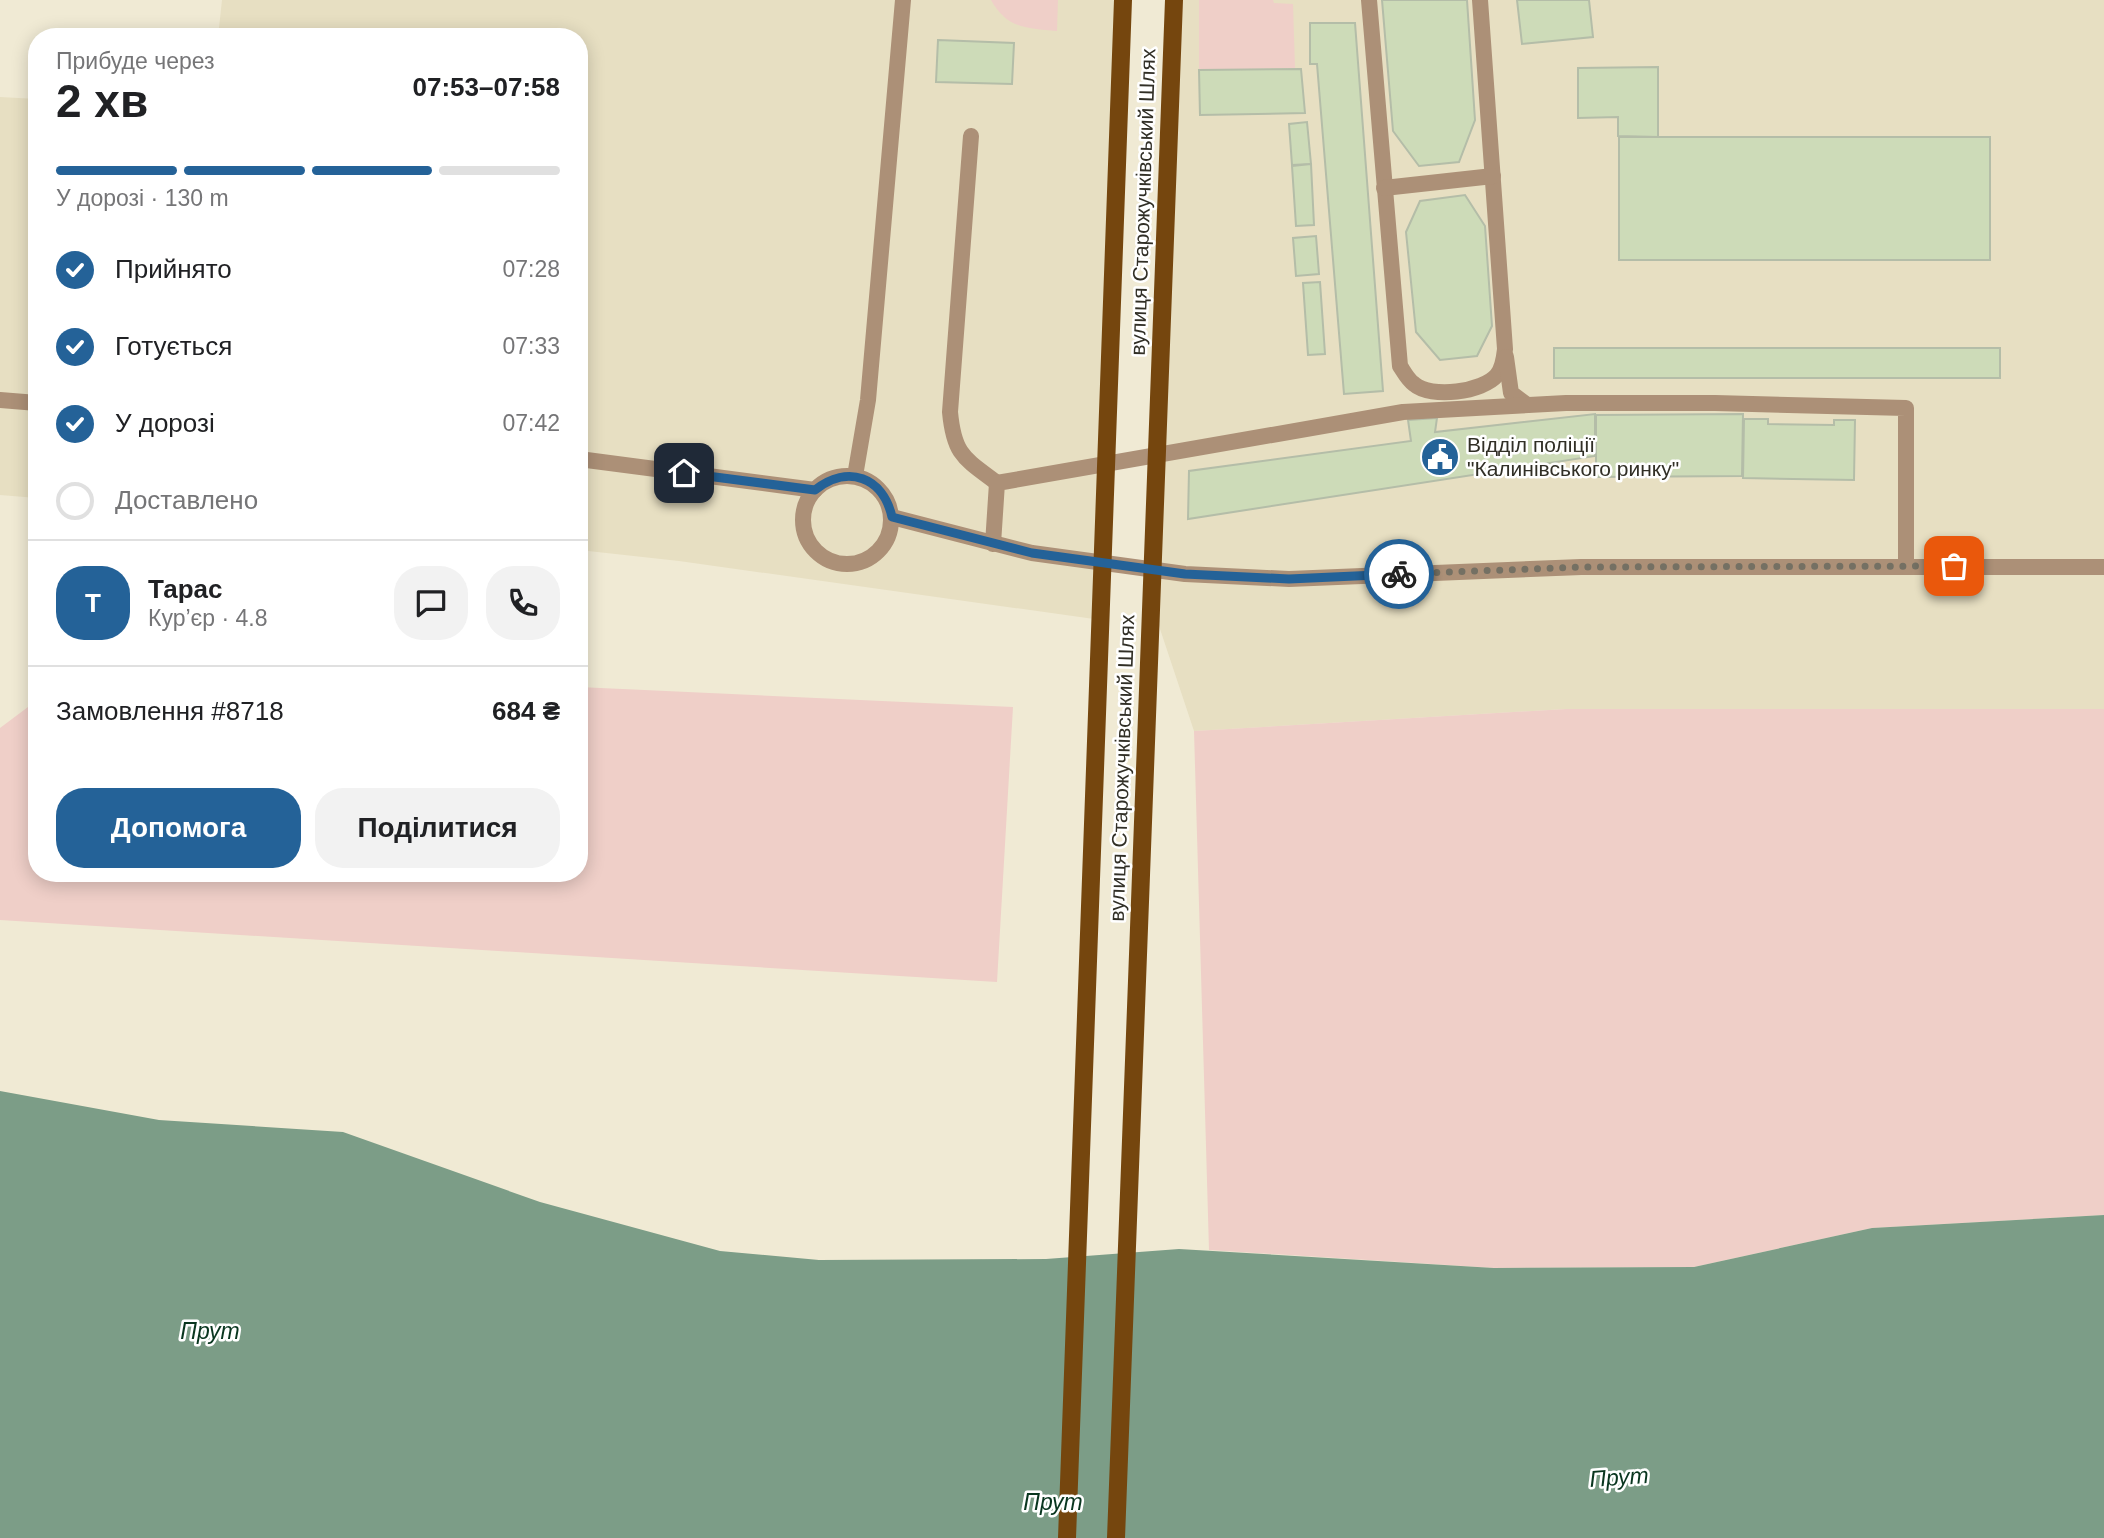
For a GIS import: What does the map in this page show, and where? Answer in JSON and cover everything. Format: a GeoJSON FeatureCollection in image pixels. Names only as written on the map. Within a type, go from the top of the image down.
{"type":"FeatureCollection","features":[{"type":"Feature","properties":{"kind":"main road","name":"вулиця Старожучківський Шлях"},"geometry":{"type":"LineString","coordinates":[[1067,1538],[1123,0]]}},
{"type":"Feature","properties":{"kind":"main road","name":"вулиця Старожучківський Шлях"},"geometry":{"type":"LineString","coordinates":[[1116,1538],[1174,0]]}},
{"type":"Feature","properties":{"kind":"lane"},"geometry":{"type":"LineString","coordinates":[[855,476],[868,400],[902,0]]}},
{"type":"Feature","properties":{"kind":"lane"},"geometry":{"type":"LineString","coordinates":[[1369,0],[1400,366],[1414,384],[1429,392],[1452,392],[1486,385],[1498,374],[1504,362],[1505,349]]}},
{"type":"Feature","properties":{"kind":"lane"},"geometry":{"type":"LineString","coordinates":[[1480,0],[1505,349],[1511,393],[1527,405]]}},
{"type":"Feature","properties":{"kind":"lane"},"geometry":{"type":"LineString","coordinates":[[971,136],[950,412],[952,438],[962,457],[997,483],[1403,412],[1527,405],[1715,403],[1906,408],[1906,566]]}},
{"type":"Feature","properties":{"kind":"lane"},"geometry":{"type":"LineString","coordinates":[[1384,188],[1493,176]]}},
{"type":"Feature","properties":{"kind":"lane"},"geometry":{"type":"LineString","coordinates":[[0,400],[28,402]]}},
{"type":"Feature","properties":{"kind":"lane"},"geometry":{"type":"LineString","coordinates":[[588,460],[815,490]]}},
{"type":"Feature","properties":{"kind":"lane"},"geometry":{"type":"LineString","coordinates":[[840,476],[855,476],[881,490],[889,503],[892,517],[887,538],[874,556],[861,563],[846,565],[819,555],[809,544],[803,516],[806,502],[826,481],[840,476]]}},
{"type":"Feature","properties":{"kind":"lane"},"geometry":{"type":"LineString","coordinates":[[993,544],[997,483]]}},
{"type":"Feature","properties":{"kind":"lane"},"geometry":{"type":"LineString","coordinates":[[892,517],[1032,553],[1185,574],[1289,579],[1581,567],[2104,566]]}},
{"type":"Feature","properties":{"kind":"shaded area"},"geometry":{"type":"Polygon","coordinates":[[[222,0],[1118,0],[1094,619],[679,561],[588,551],[588,28],[219,28],[222,0]]]}},
{"type":"Feature","properties":{"kind":"shaded area"},"geometry":{"type":"Polygon","coordinates":[[[991,0],[1058,0],[1057,31],[1027,28],[1011,22],[997,10],[991,0]]]}},
{"type":"Feature","properties":{"kind":"shaded area"},"geometry":{"type":"Polygon","coordinates":[[[1174,0],[2104,0],[2104,709],[1566,709],[1194,731],[1159,626],[1169,115],[1174,0]]]}},
{"type":"Feature","properties":{"kind":"shaded area"},"geometry":{"type":"Polygon","coordinates":[[[1199,0],[1273,0],[1274,3],[1293,4],[1295,68],[1199,70],[1199,0]]]}},
{"type":"Feature","properties":{"kind":"shaded area"},"geometry":{"type":"Polygon","coordinates":[[[0,97],[28,99],[28,497],[0,495],[0,97]]]}},
{"type":"Feature","properties":{"kind":"shaded area"},"geometry":{"type":"Polygon","coordinates":[[[588,687],[1013,707],[997,982],[0,920],[0,728],[28,707],[28,882],[588,882],[588,687]]]}},
{"type":"Feature","properties":{"kind":"shaded area"},"geometry":{"type":"Polygon","coordinates":[[[1566,709],[2104,709],[2104,1215],[1872,1228],[1694,1267],[1494,1268],[1209,1250],[1194,731],[1566,709]]]}},
{"type":"Feature","properties":{"kind":"water","name":"Прут"},"geometry":{"type":"Polygon","coordinates":[[[0,1091],[159,1120],[343,1132],[540,1202],[720,1251],[819,1260],[1046,1259],[1179,1249],[1494,1268],[1694,1267],[1872,1228],[2104,1215],[2104,1538],[0,1538],[0,1091]]]}},
{"type":"Feature","properties":{"kind":"building"},"geometry":{"type":"Polygon","coordinates":[[[1382,0],[1467,0],[1475,120],[1459,162],[1419,166],[1393,131],[1382,0]]]}},
{"type":"Feature","properties":{"kind":"building"},"geometry":{"type":"Polygon","coordinates":[[[1517,0],[1589,0],[1593,37],[1522,44],[1517,0]]]}},
{"type":"Feature","properties":{"kind":"building"},"geometry":{"type":"Polygon","coordinates":[[[1310,23],[1355,23],[1383,391],[1344,394],[1317,64],[1310,64],[1310,23]]]}},
{"type":"Feature","properties":{"kind":"building"},"geometry":{"type":"Polygon","coordinates":[[[938,40],[1014,43],[1012,84],[936,82],[938,40]]]}},
{"type":"Feature","properties":{"kind":"building"},"geometry":{"type":"Polygon","coordinates":[[[1658,67],[1658,137],[1618,136],[1618,117],[1578,118],[1578,68],[1658,67]]]}},
{"type":"Feature","properties":{"kind":"building"},"geometry":{"type":"Polygon","coordinates":[[[1301,69],[1305,113],[1200,115],[1199,70],[1301,69]]]}},
{"type":"Feature","properties":{"kind":"building"},"geometry":{"type":"Polygon","coordinates":[[[1307,122],[1311,164],[1292,165],[1289,124],[1307,122]]]}},
{"type":"Feature","properties":{"kind":"building"},"geometry":{"type":"Polygon","coordinates":[[[1619,137],[1990,137],[1990,260],[1619,260],[1619,137]]]}},
{"type":"Feature","properties":{"kind":"building"},"geometry":{"type":"Polygon","coordinates":[[[1311,164],[1314,225],[1296,226],[1292,166],[1311,164]]]}},
{"type":"Feature","properties":{"kind":"building"},"geometry":{"type":"Polygon","coordinates":[[[1465,195],[1485,226],[1492,326],[1477,356],[1440,360],[1416,332],[1406,232],[1420,201],[1465,195]]]}},
{"type":"Feature","properties":{"kind":"building"},"geometry":{"type":"Polygon","coordinates":[[[1316,236],[1319,274],[1296,276],[1293,238],[1316,236]]]}},
{"type":"Feature","properties":{"kind":"building"},"geometry":{"type":"Polygon","coordinates":[[[1320,282],[1325,354],[1308,355],[1303,283],[1320,282]]]}},
{"type":"Feature","properties":{"kind":"building"},"geometry":{"type":"Polygon","coordinates":[[[1554,348],[2000,348],[2000,378],[1554,378],[1554,348]]]}},
{"type":"Feature","properties":{"kind":"building"},"geometry":{"type":"Polygon","coordinates":[[[1595,414],[1595,456],[1188,519],[1189,471],[1411,441],[1408,420],[1437,418],[1435,432],[1595,414]]]}},
{"type":"Feature","properties":{"kind":"building"},"geometry":{"type":"Polygon","coordinates":[[[1743,414],[1742,476],[1596,477],[1596,415],[1743,414]]]}},
{"type":"Feature","properties":{"kind":"building"},"geometry":{"type":"Polygon","coordinates":[[[1744,419],[1768,419],[1768,424],[1834,425],[1834,420],[1855,420],[1854,480],[1743,478],[1744,419]]]}},
{"type":"Feature","properties":{"kind":"way so far"},"geometry":{"type":"LineString","coordinates":[[1399,574],[1581,567],[1954,566]]}},
{"type":"Feature","properties":{"kind":"place","name":"Відділ поліції \"Калинівського ринку\""},"geometry":{"type":"Point","coordinates":[1440,457]}},
{"type":"Feature","properties":{"kind":"route"},"geometry":{"type":"LineString","coordinates":[[684,473],[815,490],[826,481],[840,476],[855,476],[881,490],[889,503],[892,517],[1032,553],[1185,574],[1289,579],[1399,574]]}}]}
